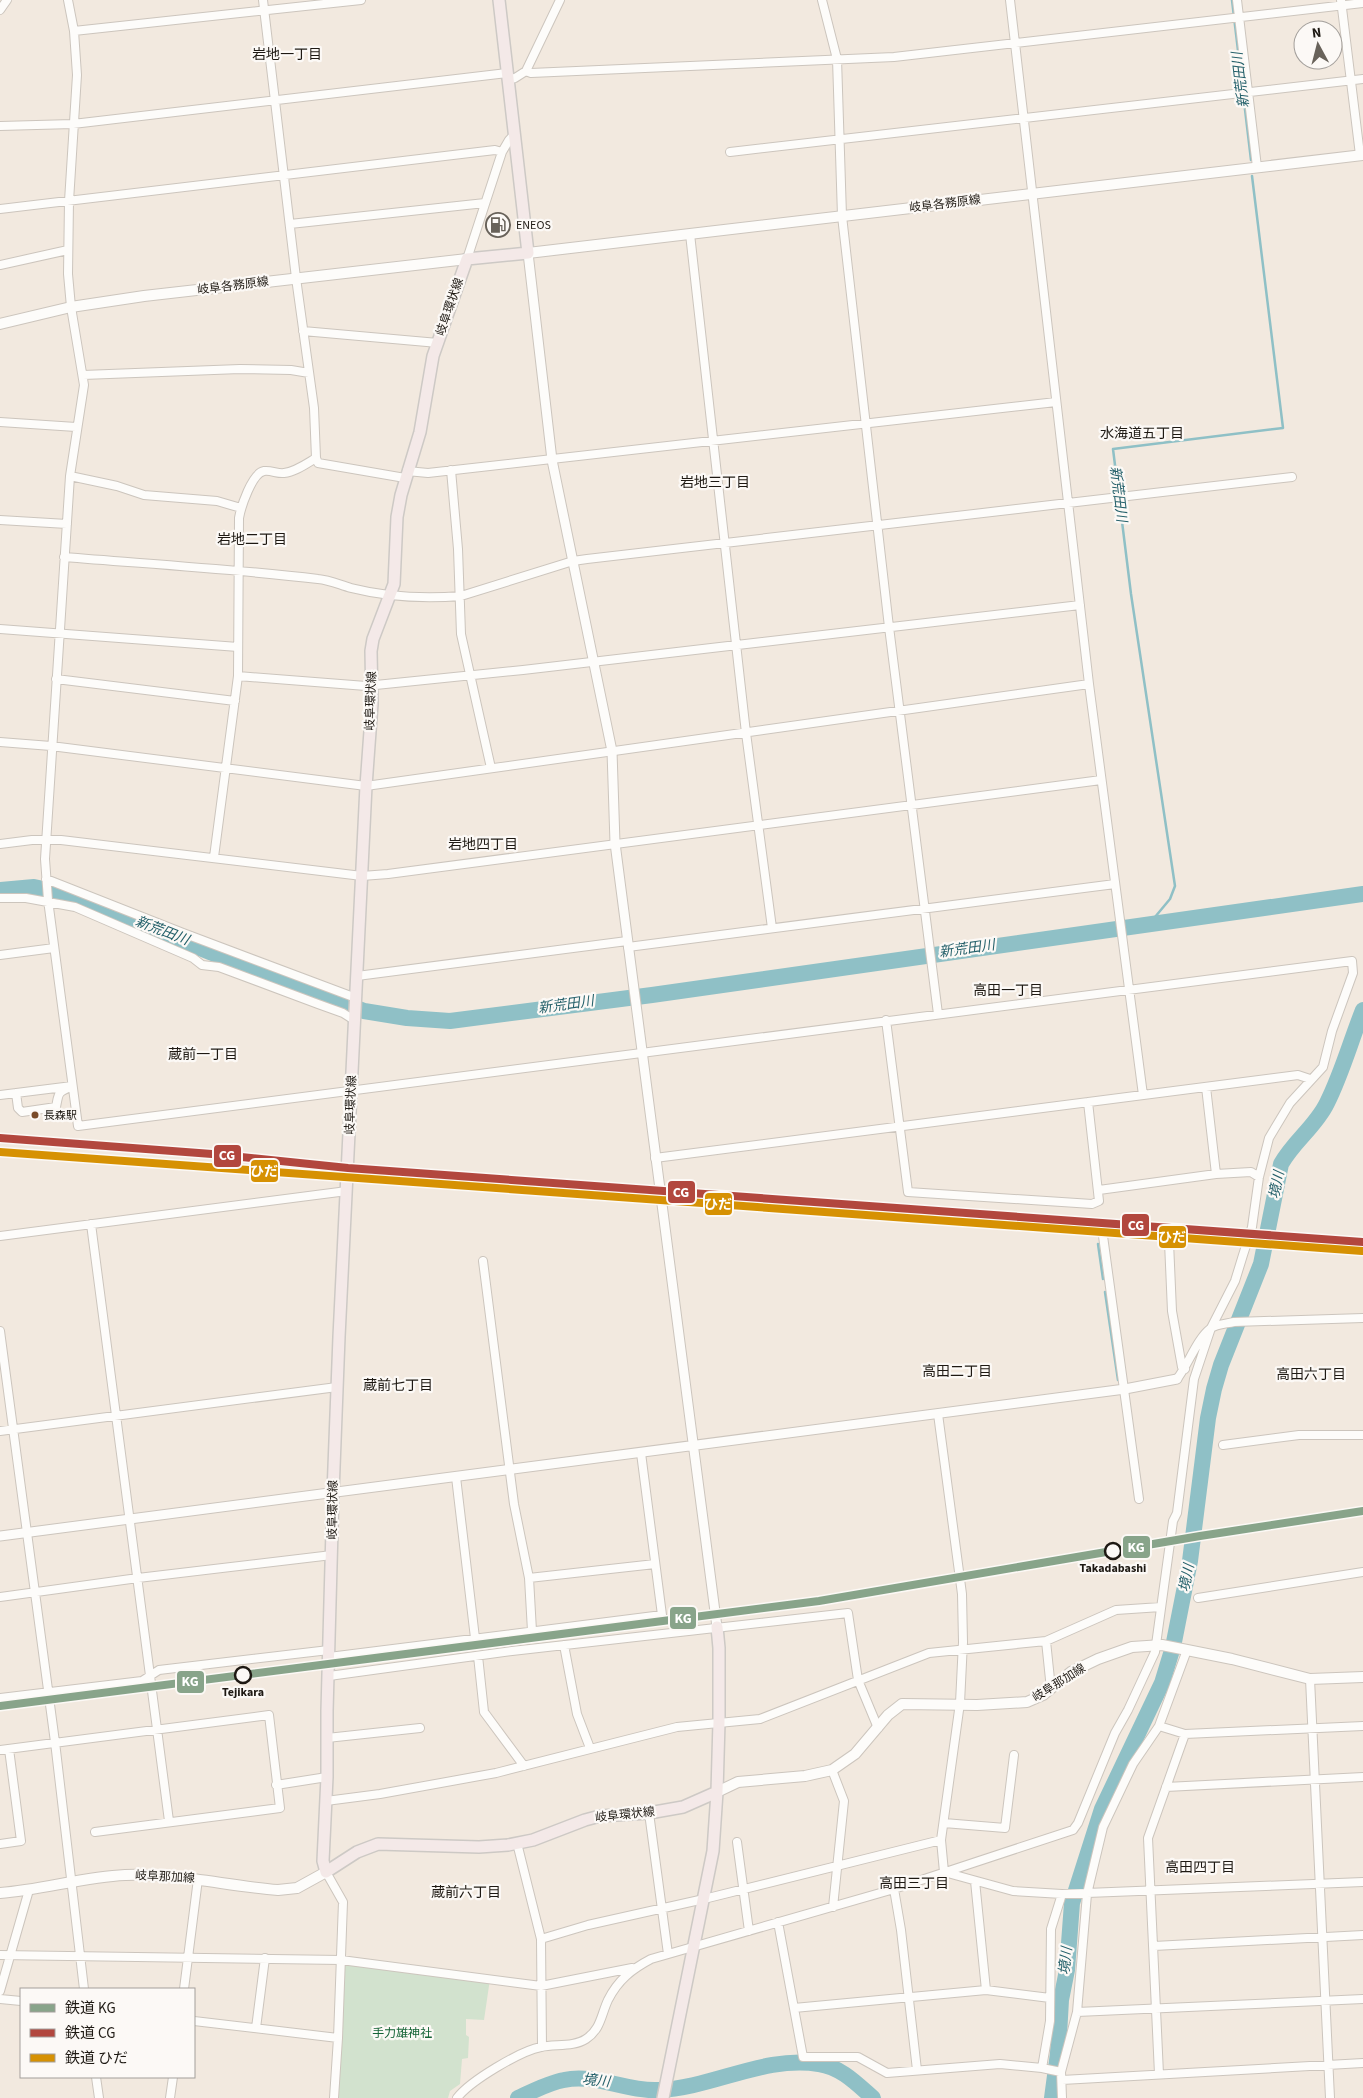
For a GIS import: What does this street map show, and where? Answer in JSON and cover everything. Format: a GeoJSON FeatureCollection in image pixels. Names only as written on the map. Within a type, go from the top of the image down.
{"type":"FeatureCollection","features":[{"type":"Feature","properties":{"kind":"main road"},"geometry":{"type":"LineString","coordinates":[[467,259],[528,253],[499,0]]}},
{"type":"Feature","properties":{"kind":"main road","name":"岐阜各務原線"},"geometry":{"type":"LineString","coordinates":[[528,253],[1362,155]]}},
{"type":"Feature","properties":{"kind":"main road","name":"岐阜各務原線"},"geometry":{"type":"LineString","coordinates":[[0,324],[71,307],[144,296],[467,259]]}},
{"type":"Feature","properties":{"kind":"main road","name":"岐阜環状線"},"geometry":{"type":"LineString","coordinates":[[467,259],[434,356],[420,432],[406,475],[396,517],[394,584],[373,639],[332,1493],[327,1777],[323,1862],[326,1872],[357,1852],[378,1844],[479,1846],[517,1843],[533,1840],[600,1816],[649,1813],[683,1806],[717,1792]]}},
{"type":"Feature","properties":{"kind":"main road"},"geometry":{"type":"LineString","coordinates":[[663,2098],[713,1851],[717,1792],[719,1648],[716,1627]]}},
{"type":"Feature","properties":{"kind":"main road","name":"岐阜那加線"},"geometry":{"type":"LineString","coordinates":[[717,1792],[738,1782],[805,1776],[832,1770],[856,1754],[888,1715],[902,1704],[960,1703],[977,1705],[1027,1702],[1043,1695],[1071,1672],[1098,1659],[1131,1648],[1159,1644],[1310,1679],[1363,1677]]}},
{"type":"Feature","properties":{"kind":"main road","name":"岐阜那加線"},"geometry":{"type":"LineString","coordinates":[[0,1893],[55,1886],[72,1881],[125,1875],[165,1875],[278,1890],[297,1888],[326,1872]]}},
{"type":"Feature","properties":{"kind":"street"},"geometry":{"type":"LineString","coordinates":[[0,10],[7,0]]}},
{"type":"Feature","properties":{"kind":"street"},"geometry":{"type":"LineString","coordinates":[[68,0],[74,31],[77,74],[69,201],[68,250],[71,307],[84,385],[76,427],[70,476],[45,839],[48,901],[78,1126],[1352,961],[1353,973],[1332,1031],[1323,1067],[1310,1078],[1290,1103],[1269,1138],[1259,1177],[1252,1227],[1235,1280],[1211,1328],[1194,1379],[1185,1457],[1173,1521],[1161,1608],[1159,1644],[1115,1733],[1078,1823],[1073,1830],[894,1889],[694,1948],[650,1958],[619,1982],[608,2001],[599,2028],[585,2040],[529,2050],[486,2074],[457,2098]]}},
{"type":"Feature","properties":{"kind":"street"},"geometry":{"type":"LineString","coordinates":[[263,0],[296,278],[314,408],[316,458],[318,463],[406,475],[1056,402]]}},
{"type":"Feature","properties":{"kind":"street"},"geometry":{"type":"LineString","coordinates":[[74,31],[361,0]]}},
{"type":"Feature","properties":{"kind":"street"},"geometry":{"type":"LineString","coordinates":[[0,126],[73,124],[275,100],[507,76],[515,78],[526,71],[560,0]]}},
{"type":"Feature","properties":{"kind":"street"},"geometry":{"type":"LineString","coordinates":[[822,0],[837,59],[842,216],[889,627],[938,1014]]}},
{"type":"Feature","properties":{"kind":"street"},"geometry":{"type":"LineString","coordinates":[[1010,0],[1089,684],[1143,1095]]}},
{"type":"Feature","properties":{"kind":"street"},"geometry":{"type":"LineString","coordinates":[[1237,0],[1257,167]]}},
{"type":"Feature","properties":{"kind":"street"},"geometry":{"type":"LineString","coordinates":[[526,71],[531,73],[894,57],[1239,18],[1341,3],[1363,3]]}},
{"type":"Feature","properties":{"kind":"street"},"geometry":{"type":"LineString","coordinates":[[1341,3],[1350,80],[1362,155]]}},
{"type":"Feature","properties":{"kind":"street"},"geometry":{"type":"LineString","coordinates":[[730,152],[1363,79]]}},
{"type":"Feature","properties":{"kind":"street"},"geometry":{"type":"LineString","coordinates":[[467,259],[502,152],[508,140],[514,135]]}},
{"type":"Feature","properties":{"kind":"street"},"geometry":{"type":"LineString","coordinates":[[0,209],[495,150],[502,152]]}},
{"type":"Feature","properties":{"kind":"street"},"geometry":{"type":"LineString","coordinates":[[290,224],[485,203]]}},
{"type":"Feature","properties":{"kind":"street"},"geometry":{"type":"LineString","coordinates":[[690,234],[746,733],[772,928]]}},
{"type":"Feature","properties":{"kind":"street"},"geometry":{"type":"LineString","coordinates":[[0,266],[68,250]]}},
{"type":"Feature","properties":{"kind":"street"},"geometry":{"type":"LineString","coordinates":[[528,253],[552,460],[612,751],[615,843],[716,1627]]}},
{"type":"Feature","properties":{"kind":"street"},"geometry":{"type":"LineString","coordinates":[[303,331],[438,343]]}},
{"type":"Feature","properties":{"kind":"street"},"geometry":{"type":"LineString","coordinates":[[83,375],[240,369],[291,370],[309,373]]}},
{"type":"Feature","properties":{"kind":"street"},"geometry":{"type":"LineString","coordinates":[[0,422],[76,427]]}},
{"type":"Feature","properties":{"kind":"street"},"geometry":{"type":"LineString","coordinates":[[214,857],[238,676],[238,572],[239,518],[241,508],[257,475],[264,471],[284,473],[294,470],[316,458]]}},
{"type":"Feature","properties":{"kind":"street"},"geometry":{"type":"LineString","coordinates":[[451,470],[461,596],[461,634],[492,768]]}},
{"type":"Feature","properties":{"kind":"street"},"geometry":{"type":"LineString","coordinates":[[70,476],[117,486],[144,495],[217,501],[241,508]]}},
{"type":"Feature","properties":{"kind":"street"},"geometry":{"type":"LineString","coordinates":[[64,557],[323,579],[352,588],[390,595],[461,596],[573,561],[1292,477]]}},
{"type":"Feature","properties":{"kind":"street"},"geometry":{"type":"LineString","coordinates":[[0,520],[67,524]]}},
{"type":"Feature","properties":{"kind":"street"},"geometry":{"type":"LineString","coordinates":[[238,676],[372,685],[471,676],[1080,605]]}},
{"type":"Feature","properties":{"kind":"street"},"geometry":{"type":"LineString","coordinates":[[0,629],[238,647]]}},
{"type":"Feature","properties":{"kind":"street"},"geometry":{"type":"LineString","coordinates":[[56,679],[235,701]]}},
{"type":"Feature","properties":{"kind":"street"},"geometry":{"type":"LineString","coordinates":[[0,742],[51,746],[366,786],[1089,684]]}},
{"type":"Feature","properties":{"kind":"street"},"geometry":{"type":"LineString","coordinates":[[0,844],[45,839],[214,857],[362,876],[1101,780]]}},
{"type":"Feature","properties":{"kind":"street"},"geometry":{"type":"LineString","coordinates":[[46,882],[356,998]]}},
{"type":"Feature","properties":{"kind":"street"},"geometry":{"type":"LineString","coordinates":[[358,976],[772,928],[1115,884]]}},
{"type":"Feature","properties":{"kind":"street"},"geometry":{"type":"LineString","coordinates":[[0,898],[26,898],[75,907],[167,946],[193,958],[202,965],[219,967],[335,1010],[354,1020]]}},
{"type":"Feature","properties":{"kind":"street"},"geometry":{"type":"LineString","coordinates":[[0,955],[54,948]]}},
{"type":"Feature","properties":{"kind":"street"},"geometry":{"type":"LineString","coordinates":[[886,1020],[908,1192],[1092,1204],[1099,1201],[1088,1102]]}},
{"type":"Feature","properties":{"kind":"street"},"geometry":{"type":"LineString","coordinates":[[655,1158],[1298,1075],[1310,1078]]}},
{"type":"Feature","properties":{"kind":"street"},"geometry":{"type":"LineString","coordinates":[[0,1095],[72,1086]]}},
{"type":"Feature","properties":{"kind":"street"},"geometry":{"type":"LineString","coordinates":[[16,1093],[18,1108],[22,1112],[56,1107],[56,1097],[59,1092],[72,1086]]}},
{"type":"Feature","properties":{"kind":"street"},"geometry":{"type":"LineString","coordinates":[[1206,1087],[1216,1174]]}},
{"type":"Feature","properties":{"kind":"street"},"geometry":{"type":"LineString","coordinates":[[1099,1190],[1216,1174],[1251,1172],[1259,1177]]}},
{"type":"Feature","properties":{"kind":"street"},"geometry":{"type":"LineString","coordinates":[[0,1236],[347,1191]]}},
{"type":"Feature","properties":{"kind":"street"},"geometry":{"type":"LineString","coordinates":[[91,1224],[169,1821]]}},
{"type":"Feature","properties":{"kind":"street"},"geometry":{"type":"LineString","coordinates":[[1103,1236],[1139,1499]]}},
{"type":"Feature","properties":{"kind":"street"},"geometry":{"type":"LineString","coordinates":[[1169,1242],[1172,1312],[1182,1367],[1185,1369]]}},
{"type":"Feature","properties":{"kind":"street"},"geometry":{"type":"LineString","coordinates":[[483,1261],[514,1504],[529,1578],[532,1631]]}},
{"type":"Feature","properties":{"kind":"street"},"geometry":{"type":"LineString","coordinates":[[0,1536],[1125,1389],[1177,1379],[1185,1369],[1203,1337],[1211,1328],[1220,1325],[1363,1318]]}},
{"type":"Feature","properties":{"kind":"street"},"geometry":{"type":"LineString","coordinates":[[0,1331],[55,1742],[84,1988]]}},
{"type":"Feature","properties":{"kind":"street"},"geometry":{"type":"LineString","coordinates":[[0,1431],[337,1388]]}},
{"type":"Feature","properties":{"kind":"street"},"geometry":{"type":"LineString","coordinates":[[938,1414],[962,1594],[963,1648],[960,1703],[941,1840],[944,1872]]}},
{"type":"Feature","properties":{"kind":"street"},"geometry":{"type":"LineString","coordinates":[[1223,1445],[1299,1435],[1363,1435]]}},
{"type":"Feature","properties":{"kind":"street"},"geometry":{"type":"LineString","coordinates":[[0,1698],[48,1694],[142,1681],[159,1670],[475,1638],[662,1615],[641,1453]]}},
{"type":"Feature","properties":{"kind":"street"},"geometry":{"type":"LineString","coordinates":[[456,1477],[475,1638]]}},
{"type":"Feature","properties":{"kind":"street"},"geometry":{"type":"LineString","coordinates":[[0,1598],[138,1578],[332,1555]]}},
{"type":"Feature","properties":{"kind":"street"},"geometry":{"type":"LineString","coordinates":[[529,1578],[655,1564]]}},
{"type":"Feature","properties":{"kind":"street"},"geometry":{"type":"LineString","coordinates":[[1198,1598],[1363,1572]]}},
{"type":"Feature","properties":{"kind":"street"},"geometry":{"type":"LineString","coordinates":[[326,1800],[389,1792],[524,1766],[677,1727],[760,1719],[929,1653],[1046,1640],[1116,1610],[1161,1608]]}},
{"type":"Feature","properties":{"kind":"street"},"geometry":{"type":"LineString","coordinates":[[328,1676],[564,1645],[848,1613],[858,1680],[878,1728]]}},
{"type":"Feature","properties":{"kind":"street"},"geometry":{"type":"LineString","coordinates":[[1046,1640],[1051,1689]]}},
{"type":"Feature","properties":{"kind":"street"},"geometry":{"type":"LineString","coordinates":[[564,1645],[577,1714],[590,1748]]}},
{"type":"Feature","properties":{"kind":"street"},"geometry":{"type":"LineString","coordinates":[[1062,2098],[1062,2076],[1077,2012],[1087,1894],[1103,1827],[1133,1764],[1159,1726],[1185,1649]]}},
{"type":"Feature","properties":{"kind":"street"},"geometry":{"type":"LineString","coordinates":[[478,1656],[484,1712],[524,1766]]}},
{"type":"Feature","properties":{"kind":"street"},"geometry":{"type":"LineString","coordinates":[[1310,1679],[1330,2098]]}},
{"type":"Feature","properties":{"kind":"street"},"geometry":{"type":"LineString","coordinates":[[0,1750],[269,1715],[280,1808],[94,1832]]}},
{"type":"Feature","properties":{"kind":"street"},"geometry":{"type":"LineString","coordinates":[[1159,1726],[1185,1734],[1363,1726]]}},
{"type":"Feature","properties":{"kind":"street"},"geometry":{"type":"LineString","coordinates":[[327,1738],[420,1728]]}},
{"type":"Feature","properties":{"kind":"street"},"geometry":{"type":"LineString","coordinates":[[1159,2074],[1148,1838],[1185,1734]]}},
{"type":"Feature","properties":{"kind":"street"},"geometry":{"type":"LineString","coordinates":[[0,1844],[21,1841],[9,1749]]}},
{"type":"Feature","properties":{"kind":"street"},"geometry":{"type":"LineString","coordinates":[[944,1823],[1006,1828],[1014,1755]]}},
{"type":"Feature","properties":{"kind":"street"},"geometry":{"type":"LineString","coordinates":[[832,1770],[844,1801],[839,1865],[833,1906]]}},
{"type":"Feature","properties":{"kind":"street"},"geometry":{"type":"LineString","coordinates":[[276,1785],[327,1777]]}},
{"type":"Feature","properties":{"kind":"street"},"geometry":{"type":"LineString","coordinates":[[1166,1787],[1363,1777]]}},
{"type":"Feature","properties":{"kind":"street"},"geometry":{"type":"LineString","coordinates":[[649,1813],[668,1954]]}},
{"type":"Feature","properties":{"kind":"street"},"geometry":{"type":"LineString","coordinates":[[541,1939],[588,1925],[704,1899],[941,1840]]}},
{"type":"Feature","properties":{"kind":"street"},"geometry":{"type":"LineString","coordinates":[[737,1842],[749,1931]]}},
{"type":"Feature","properties":{"kind":"street"},"geometry":{"type":"LineString","coordinates":[[517,1843],[541,1939],[542,2047]]}},
{"type":"Feature","properties":{"kind":"street"},"geometry":{"type":"LineString","coordinates":[[326,1872],[343,1902],[334,2098]]}},
{"type":"Feature","properties":{"kind":"street"},"geometry":{"type":"LineString","coordinates":[[944,1872],[975,1882],[1013,1890],[1062,1894],[1150,1892],[1363,1882]]}},
{"type":"Feature","properties":{"kind":"street"},"geometry":{"type":"LineString","coordinates":[[184,1988],[198,1879]]}},
{"type":"Feature","properties":{"kind":"street"},"geometry":{"type":"LineString","coordinates":[[975,1882],[986,1990]]}},
{"type":"Feature","properties":{"kind":"street"},"geometry":{"type":"LineString","coordinates":[[894,1889],[910,1997],[917,2070]]}},
{"type":"Feature","properties":{"kind":"street"},"geometry":{"type":"LineString","coordinates":[[0,1991],[29,1890]]}},
{"type":"Feature","properties":{"kind":"street"},"geometry":{"type":"LineString","coordinates":[[1042,2068],[1050,2021],[1051,1929],[1062,1894]]}},
{"type":"Feature","properties":{"kind":"street"},"geometry":{"type":"LineString","coordinates":[[778,1922],[803,2057],[858,2057],[888,2073],[1000,2064],[1042,2068],[1062,2076],[1159,2074],[1363,2063]]}},
{"type":"Feature","properties":{"kind":"street"},"geometry":{"type":"LineString","coordinates":[[1154,1946],[1363,1935]]}},
{"type":"Feature","properties":{"kind":"street"},"geometry":{"type":"LineString","coordinates":[[0,1955],[188,1956],[341,1960],[541,1986],[636,1967]]}},
{"type":"Feature","properties":{"kind":"street"},"geometry":{"type":"LineString","coordinates":[[256,2028],[265,1958]]}},
{"type":"Feature","properties":{"kind":"street"},"geometry":{"type":"LineString","coordinates":[[794,2008],[986,1990],[1050,1998]]}},
{"type":"Feature","properties":{"kind":"street"},"geometry":{"type":"LineString","coordinates":[[0,1999],[20,2001]]}},
{"type":"Feature","properties":{"kind":"street"},"geometry":{"type":"LineString","coordinates":[[1077,2012],[1156,2010],[1363,1999]]}},
{"type":"Feature","properties":{"kind":"street"},"geometry":{"type":"LineString","coordinates":[[195,2021],[338,2038]]}},
{"type":"Feature","properties":{"kind":"street"},"geometry":{"type":"LineString","coordinates":[[96,2078],[99,2098]]}},
{"type":"Feature","properties":{"kind":"street"},"geometry":{"type":"LineString","coordinates":[[170,2098],[173,2078]]}},
{"type":"Feature","properties":{"kind":"green space","name":"手力雄神社"},"geometry":{"type":"Polygon","coordinates":[[[341,1960],[490,1979],[484,2020],[466,2019],[466,2035],[469,2037],[468,2058],[462,2059],[460,2084],[450,2091],[448,2098],[334,2098],[341,1960]]]}},
{"type":"Feature","properties":{"kind":"waterway","name":"新荒田川"},"geometry":{"type":"LineString","coordinates":[[1232,0],[1251,160]]}},
{"type":"Feature","properties":{"kind":"waterway","name":"新荒田川"},"geometry":{"type":"LineString","coordinates":[[1150,923],[1170,899],[1175,886],[1131,594],[1113,449],[1283,428],[1252,176]]}},
{"type":"Feature","properties":{"kind":"waterway","name":"新荒田川"},"geometry":{"type":"LineString","coordinates":[[0,890],[34,887],[70,895],[210,952],[364,1011],[407,1018],[450,1021],[652,995],[1363,894]]}},
{"type":"Feature","properties":{"kind":"waterway","name":"境川"},"geometry":{"type":"LineString","coordinates":[[1052,2098],[1058,2053],[1061,2000],[1067,1970],[1072,1903],[1102,1809],[1162,1683],[1173,1647],[1190,1561],[1208,1418],[1214,1389],[1221,1365],[1261,1264],[1281,1164],[1317,1119],[1327,1103],[1363,1010]]}},
{"type":"Feature","properties":{"kind":"waterway"},"geometry":{"type":"LineString","coordinates":[[1098,1244],[1103,1279]]}},
{"type":"Feature","properties":{"kind":"waterway"},"geometry":{"type":"LineString","coordinates":[[1105,1292],[1118,1380]]}},
{"type":"Feature","properties":{"kind":"waterway","name":"境川"},"geometry":{"type":"LineString","coordinates":[[518,2098],[552,2083],[564,2080],[587,2079],[646,2090],[658,2090],[699,2084],[778,2064],[799,2062],[819,2064],[842,2072],[873,2098]]}},
{"type":"Feature","properties":{"kind":"rail line","name":"CG"},"geometry":{"type":"LineString","coordinates":[[0,1138],[212,1154],[348,1168],[1363,1242]]}},
{"type":"Feature","properties":{"kind":"rail line","name":"ひだ"},"geometry":{"type":"LineString","coordinates":[[0,1152],[1362,1251]]}},
{"type":"Feature","properties":{"kind":"rail line","name":"KG"},"geometry":{"type":"LineString","coordinates":[[0,1706],[819,1601],[1200,1536],[1363,1511]]}},
{"type":"Feature","properties":{"kind":"place","name":"ENEOS"},"geometry":{"type":"Point","coordinates":[498,225]}},
{"type":"Feature","properties":{"kind":"place","name":"長森駅"},"geometry":{"type":"Point","coordinates":[35,1115]}},
{"type":"Feature","properties":{"kind":"place","name":"Takadabashi"},"geometry":{"type":"Point","coordinates":[1113,1551]}},
{"type":"Feature","properties":{"kind":"place","name":"Tejikara"},"geometry":{"type":"Point","coordinates":[243,1675]}},
{"type":"Feature","properties":{"kind":"district","name":"岩地一丁目"},"geometry":{"type":"Point","coordinates":[287,55]}},
{"type":"Feature","properties":{"kind":"district","name":"水海道五丁目"},"geometry":{"type":"Point","coordinates":[1142,434]}},
{"type":"Feature","properties":{"kind":"district","name":"岩地三丁目"},"geometry":{"type":"Point","coordinates":[715,483]}},
{"type":"Feature","properties":{"kind":"district","name":"岩地二丁目"},"geometry":{"type":"Point","coordinates":[252,540]}},
{"type":"Feature","properties":{"kind":"district","name":"岩地四丁目"},"geometry":{"type":"Point","coordinates":[483,845]}},
{"type":"Feature","properties":{"kind":"district","name":"高田一丁目"},"geometry":{"type":"Point","coordinates":[1008,991]}},
{"type":"Feature","properties":{"kind":"district","name":"蔵前一丁目"},"geometry":{"type":"Point","coordinates":[203,1055]}},
{"type":"Feature","properties":{"kind":"district","name":"高田二丁目"},"geometry":{"type":"Point","coordinates":[957,1372]}},
{"type":"Feature","properties":{"kind":"district","name":"高田六丁目"},"geometry":{"type":"Point","coordinates":[1311,1375]}},
{"type":"Feature","properties":{"kind":"district","name":"蔵前七丁目"},"geometry":{"type":"Point","coordinates":[398,1386]}},
{"type":"Feature","properties":{"kind":"district","name":"高田四丁目"},"geometry":{"type":"Point","coordinates":[1200,1868]}},
{"type":"Feature","properties":{"kind":"district","name":"高田三丁目"},"geometry":{"type":"Point","coordinates":[914,1884]}},
{"type":"Feature","properties":{"kind":"district","name":"蔵前六丁目"},"geometry":{"type":"Point","coordinates":[466,1893]}}]}
